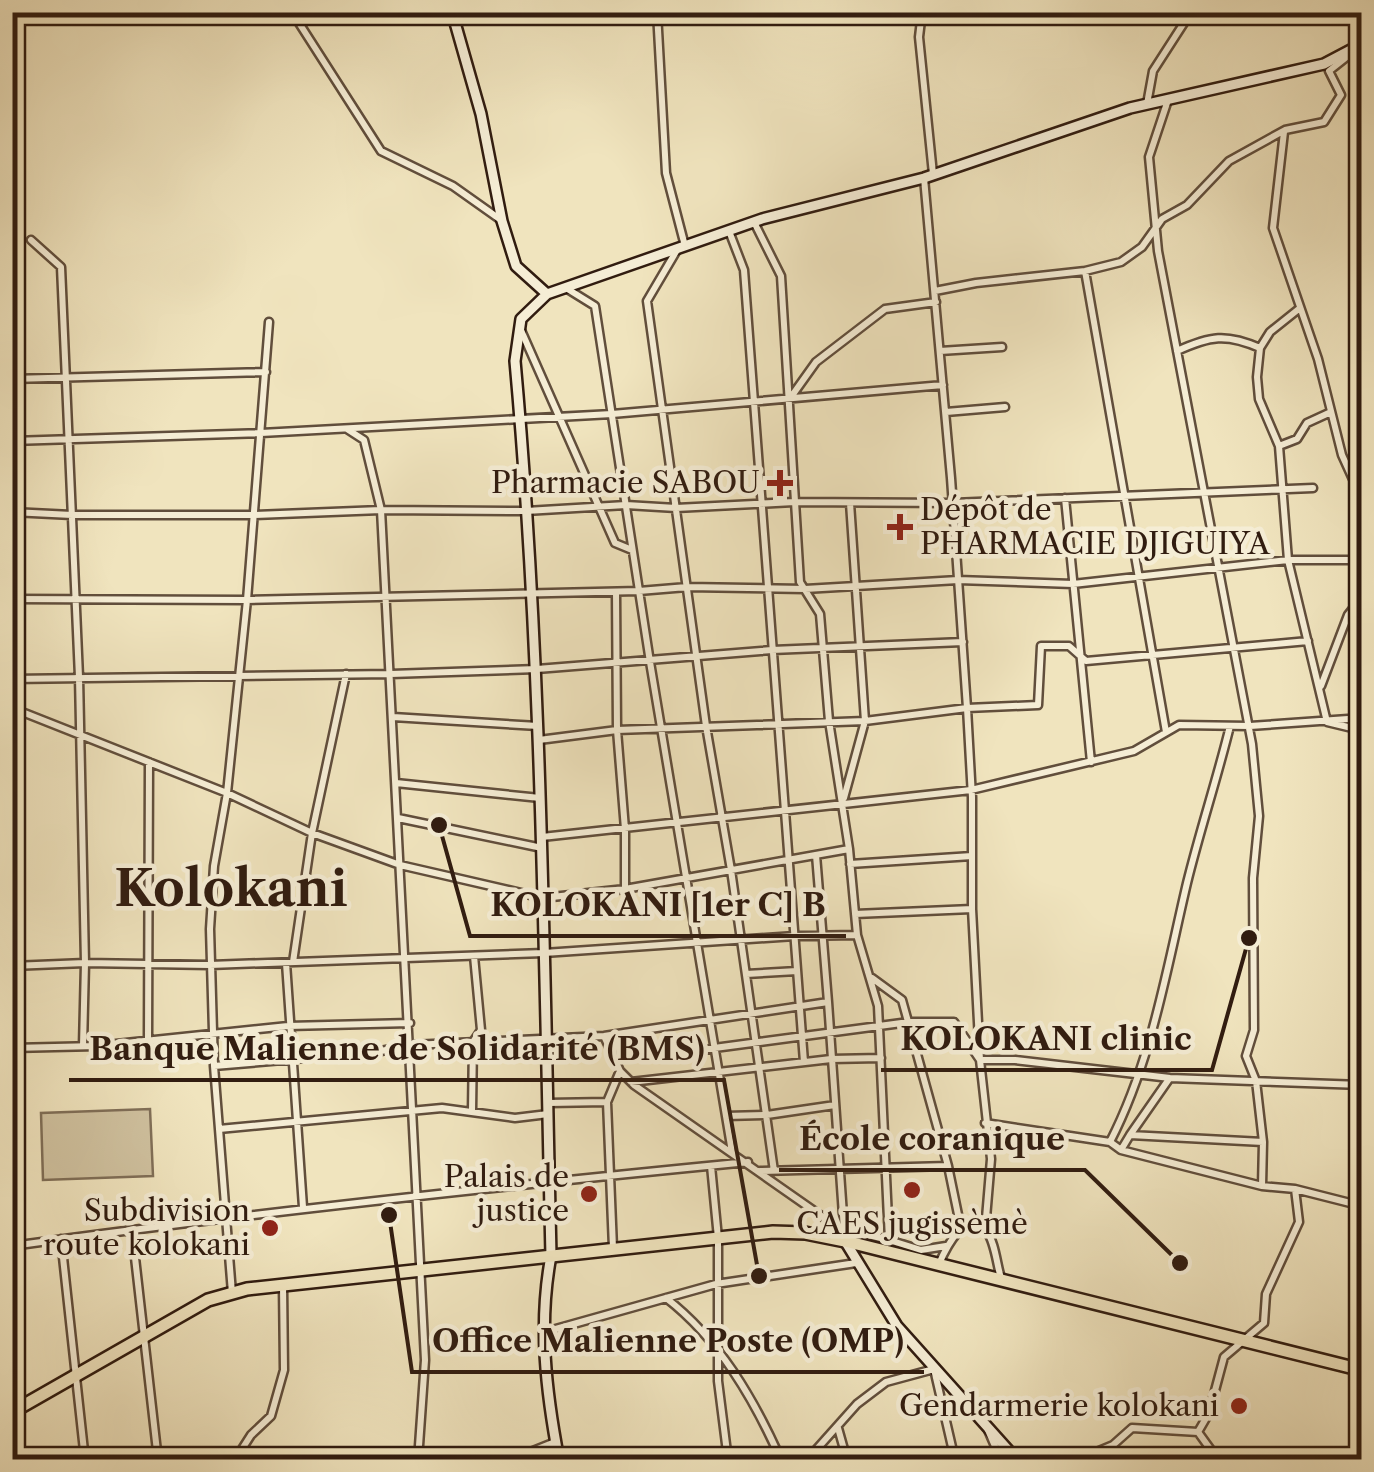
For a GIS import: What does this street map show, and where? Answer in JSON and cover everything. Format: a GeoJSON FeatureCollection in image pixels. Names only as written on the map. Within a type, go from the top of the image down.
{"type":"FeatureCollection","features":[{"type":"Feature","properties":{"kind":"highway"},"geometry":{"type":"LineString","coordinates":[[12,1412],[208,1300],[232,1294],[718,1238],[804,1233],[844,1235],[939,1264],[1362,1370]]}},
{"type":"Feature","properties":{"kind":"street"},"geometry":{"type":"LineString","coordinates":[[292,12],[381,151],[453,186],[502,221]]}},
{"type":"Feature","properties":{"kind":"street"},"geometry":{"type":"LineString","coordinates":[[452,12],[481,114],[502,221],[516,266],[546,294]]}},
{"type":"Feature","properties":{"kind":"street"},"geometry":{"type":"LineString","coordinates":[[658,12],[666,173],[681,248],[648,301],[706,726],[732,870],[774,1171]]}},
{"type":"Feature","properties":{"kind":"street"},"geometry":{"type":"LineString","coordinates":[[922,12],[920,37],[935,291],[968,708],[972,909],[980,1060],[991,1159],[985,1230],[1001,1279]]}},
{"type":"Feature","properties":{"kind":"street"},"geometry":{"type":"LineString","coordinates":[[1147,105],[1153,71],[1191,12]]}},
{"type":"Feature","properties":{"kind":"street"},"geometry":{"type":"LineString","coordinates":[[935,291],[976,282],[1085,271],[1121,262],[1142,247],[1162,219],[1187,205],[1229,161],[1284,130],[1324,122],[1341,95],[1328,71],[1362,45]]}},
{"type":"Feature","properties":{"kind":"street"},"geometry":{"type":"LineString","coordinates":[[559,1460],[544,1332],[544,1294],[551,1256],[550,1182],[537,668],[515,361],[521,319],[546,294],[754,222],[928,176],[1147,105],[1324,64],[1362,45]]}},
{"type":"Feature","properties":{"kind":"street"},"geometry":{"type":"LineString","coordinates":[[1168,100],[1148,157],[1149,190],[1250,726],[1259,816],[1253,878],[1254,1030],[1246,1056],[1256,1081],[1263,1142],[1262,1186]]}},
{"type":"Feature","properties":{"kind":"street"},"geometry":{"type":"LineString","coordinates":[[1284,130],[1273,228],[1342,455],[1362,499]]}},
{"type":"Feature","properties":{"kind":"street"},"geometry":{"type":"LineString","coordinates":[[754,222],[781,276],[800,582],[820,614],[857,935],[878,1006],[889,1240]]}},
{"type":"Feature","properties":{"kind":"street"},"geometry":{"type":"LineString","coordinates":[[729,231],[744,270],[804,1062]]}},
{"type":"Feature","properties":{"kind":"street"},"geometry":{"type":"LineString","coordinates":[[31,240],[61,267],[79,677],[86,963],[83,1046]]}},
{"type":"Feature","properties":{"kind":"street"},"geometry":{"type":"LineString","coordinates":[[1085,271],[1166,732]]}},
{"type":"Feature","properties":{"kind":"street"},"geometry":{"type":"LineString","coordinates":[[566,288],[596,306],[650,662],[732,1152]]}},
{"type":"Feature","properties":{"kind":"street"},"geometry":{"type":"LineString","coordinates":[[791,398],[816,362],[886,309],[936,302]]}},
{"type":"Feature","properties":{"kind":"street"},"geometry":{"type":"LineString","coordinates":[[1300,308],[1270,332],[1260,348],[1258,398],[1279,446],[1288,560],[1327,722]]}},
{"type":"Feature","properties":{"kind":"street"},"geometry":{"type":"LineString","coordinates":[[232,1294],[210,964],[214,866],[227,793],[247,600],[270,322]]}},
{"type":"Feature","properties":{"kind":"street"},"geometry":{"type":"LineString","coordinates":[[520,327],[615,543],[633,550]]}},
{"type":"Feature","properties":{"kind":"street"},"geometry":{"type":"LineString","coordinates":[[1177,351],[1204,338],[1236,337],[1260,348]]}},
{"type":"Feature","properties":{"kind":"street"},"geometry":{"type":"LineString","coordinates":[[940,351],[1002,347]]}},
{"type":"Feature","properties":{"kind":"street"},"geometry":{"type":"LineString","coordinates":[[12,380],[266,372]]}},
{"type":"Feature","properties":{"kind":"street"},"geometry":{"type":"LineString","coordinates":[[12,441],[261,433],[612,414],[943,385]]}},
{"type":"Feature","properties":{"kind":"street"},"geometry":{"type":"LineString","coordinates":[[946,412],[1006,407]]}},
{"type":"Feature","properties":{"kind":"street"},"geometry":{"type":"LineString","coordinates":[[1279,446],[1297,439],[1307,422],[1331,412]]}},
{"type":"Feature","properties":{"kind":"street"},"geometry":{"type":"LineString","coordinates":[[347,429],[364,440],[382,510],[425,1360],[418,1460]]}},
{"type":"Feature","properties":{"kind":"street"},"geometry":{"type":"LineString","coordinates":[[12,512],[72,516],[526,511],[626,505],[676,508],[794,502],[953,503],[1312,488]]}},
{"type":"Feature","properties":{"kind":"street"},"geometry":{"type":"LineString","coordinates":[[1065,498],[1091,762]]}},
{"type":"Feature","properties":{"kind":"street"},"geometry":{"type":"LineString","coordinates":[[843,804],[865,721],[850,502]]}},
{"type":"Feature","properties":{"kind":"street"},"geometry":{"type":"LineString","coordinates":[[12,599],[247,600],[687,588],[805,590],[958,580],[1072,584],[1288,560],[1362,560]]}},
{"type":"Feature","properties":{"kind":"street"},"geometry":{"type":"LineString","coordinates":[[616,592],[624,888]]}},
{"type":"Feature","properties":{"kind":"street"},"geometry":{"type":"LineString","coordinates":[[1320,690],[1348,615],[1362,597]]}},
{"type":"Feature","properties":{"kind":"street"},"geometry":{"type":"LineString","coordinates":[[539,740],[617,730],[865,721],[968,708],[1038,705],[1041,646],[1069,646],[1086,661],[1308,641]]}},
{"type":"Feature","properties":{"kind":"street"},"geometry":{"type":"LineString","coordinates":[[12,679],[391,674],[963,642]]}},
{"type":"Feature","properties":{"kind":"street"},"geometry":{"type":"LineString","coordinates":[[303,1207],[288,1026],[289,962],[346,674]]}},
{"type":"Feature","properties":{"kind":"street"},"geometry":{"type":"LineString","coordinates":[[12,708],[400,865],[543,898],[849,849]]}},
{"type":"Feature","properties":{"kind":"street"},"geometry":{"type":"LineString","coordinates":[[393,717],[538,726]]}},
{"type":"Feature","properties":{"kind":"street"},"geometry":{"type":"LineString","coordinates":[[398,818],[542,842],[678,821],[971,790],[1134,751],[1179,724],[1250,726],[1362,718]]}},
{"type":"Feature","properties":{"kind":"street"},"geometry":{"type":"LineString","coordinates":[[1327,722],[1356,729],[1362,758]]}},
{"type":"Feature","properties":{"kind":"street"},"geometry":{"type":"LineString","coordinates":[[1110,1142],[1156,1025],[1198,838],[1230,726]]}},
{"type":"Feature","properties":{"kind":"street"},"geometry":{"type":"LineString","coordinates":[[148,1040],[149,762]]}},
{"type":"Feature","properties":{"kind":"street"},"geometry":{"type":"LineString","coordinates":[[396,783],[540,798]]}},
{"type":"Feature","properties":{"kind":"street"},"geometry":{"type":"LineString","coordinates":[[816,855],[844,1235],[856,1263],[897,1326],[1017,1460]]}},
{"type":"Feature","properties":{"kind":"street"},"geometry":{"type":"LineString","coordinates":[[850,864],[972,856]]}},
{"type":"Feature","properties":{"kind":"street"},"geometry":{"type":"LineString","coordinates":[[855,914],[972,909]]}},
{"type":"Feature","properties":{"kind":"street"},"geometry":{"type":"LineString","coordinates":[[12,966],[474,956],[857,935]]}},
{"type":"Feature","properties":{"kind":"street"},"geometry":{"type":"LineString","coordinates":[[472,1111],[473,1042],[481,1030],[474,956]]}},
{"type":"Feature","properties":{"kind":"street"},"geometry":{"type":"LineString","coordinates":[[746,974],[797,971]]}},
{"type":"Feature","properties":{"kind":"street"},"geometry":{"type":"LineString","coordinates":[[870,976],[902,1000],[948,1166],[961,1229]]}},
{"type":"Feature","properties":{"kind":"street"},"geometry":{"type":"LineString","coordinates":[[214,1066],[376,1052],[411,1044],[604,1036],[828,1002]]}},
{"type":"Feature","properties":{"kind":"street"},"geometry":{"type":"LineString","coordinates":[[648,1057],[909,1022],[954,1022],[980,1060]]}},
{"type":"Feature","properties":{"kind":"street"},"geometry":{"type":"LineString","coordinates":[[12,1048],[83,1046],[288,1026],[410,1023]]}},
{"type":"Feature","properties":{"kind":"street"},"geometry":{"type":"LineString","coordinates":[[604,1036],[620,1070],[631,1082],[748,1162],[844,1235],[889,1240],[921,1250],[947,1246]]}},
{"type":"Feature","properties":{"kind":"street"},"geometry":{"type":"LineString","coordinates":[[631,1082],[832,1058],[881,1058]]}},
{"type":"Feature","properties":{"kind":"street"},"geometry":{"type":"LineString","coordinates":[[980,1060],[1015,1060],[1139,1076],[1362,1085]]}},
{"type":"Feature","properties":{"kind":"street"},"geometry":{"type":"LineString","coordinates":[[614,1250],[607,1102],[620,1070]]}},
{"type":"Feature","properties":{"kind":"street"},"geometry":{"type":"LineString","coordinates":[[1121,1150],[1170,1078]]}},
{"type":"Feature","properties":{"kind":"street"},"geometry":{"type":"LineString","coordinates":[[219,1128],[414,1110],[472,1111],[516,1118],[548,1108],[607,1102]]}},
{"type":"Feature","properties":{"kind":"street"},"geometry":{"type":"LineString","coordinates":[[726,1116],[766,1115],[835,1105]]}},
{"type":"Feature","properties":{"kind":"street"},"geometry":{"type":"LineString","coordinates":[[985,1122],[1110,1142],[1121,1150],[1262,1186],[1296,1189],[1362,1206]]}},
{"type":"Feature","properties":{"kind":"street"},"geometry":{"type":"LineString","coordinates":[[1130,1135],[1263,1142]]}},
{"type":"Feature","properties":{"kind":"street"},"geometry":{"type":"LineString","coordinates":[[12,1246],[303,1207],[748,1162]]}},
{"type":"Feature","properties":{"kind":"street"},"geometry":{"type":"LineString","coordinates":[[711,1166],[718,1238],[718,1349],[728,1460]]}},
{"type":"Feature","properties":{"kind":"street"},"geometry":{"type":"LineString","coordinates":[[760,1171],[948,1166]]}},
{"type":"Feature","properties":{"kind":"street"},"geometry":{"type":"LineString","coordinates":[[1198,1432],[1209,1413],[1224,1357],[1264,1323],[1266,1294],[1299,1222],[1296,1189]]}},
{"type":"Feature","properties":{"kind":"street"},"geometry":{"type":"LineString","coordinates":[[939,1264],[961,1229],[978,1225],[985,1230]]}},
{"type":"Feature","properties":{"kind":"street"},"geometry":{"type":"LineString","coordinates":[[132,1231],[158,1460]]}},
{"type":"Feature","properties":{"kind":"street"},"geometry":{"type":"LineString","coordinates":[[61,1240],[85,1460]]}},
{"type":"Feature","properties":{"kind":"street"},"geometry":{"type":"LineString","coordinates":[[544,1332],[716,1284],[856,1263]]}},
{"type":"Feature","properties":{"kind":"street"},"geometry":{"type":"LineString","coordinates":[[235,1460],[251,1435],[272,1416],[284,1370],[282,1286]]}},
{"type":"Feature","properties":{"kind":"street"},"geometry":{"type":"LineString","coordinates":[[666,1298],[690,1317],[718,1349],[762,1415],[781,1460]]}},
{"type":"Feature","properties":{"kind":"street"},"geometry":{"type":"LineString","coordinates":[[807,1460],[857,1404],[886,1382],[934,1369]]}},
{"type":"Feature","properties":{"kind":"street"},"geometry":{"type":"LineString","coordinates":[[934,1369],[955,1460]]}},
{"type":"Feature","properties":{"kind":"street"},"geometry":{"type":"LineString","coordinates":[[985,1424],[1001,1460]]}},
{"type":"Feature","properties":{"kind":"street"},"geometry":{"type":"LineString","coordinates":[[837,1427],[847,1460]]}},
{"type":"Feature","properties":{"kind":"street"},"geometry":{"type":"LineString","coordinates":[[1077,1460],[1113,1445],[1132,1428],[1198,1432]]}},
{"type":"Feature","properties":{"kind":"street"},"geometry":{"type":"LineString","coordinates":[[1198,1432],[1222,1460]]}},
{"type":"Feature","properties":{"kind":"street"},"geometry":{"type":"LineString","coordinates":[[510,1460],[555,1442]]}},
{"type":"Feature","properties":{"kind":"shaded area"},"geometry":{"type":"Polygon","coordinates":[[[150,1109],[153,1176],[43,1180],[41,1113],[150,1109]]]}},
{"type":"Feature","properties":{"kind":"place","name":"Pharmacie SABOU"},"geometry":{"type":"Point","coordinates":[780,483]}},
{"type":"Feature","properties":{"kind":"place","name":"Dépôt de PHARMACIE DJIGUIYA"},"geometry":{"type":"Point","coordinates":[900,527]}},
{"type":"Feature","properties":{"kind":"place","name":"KOLOKANI [1er C] B"},"geometry":{"type":"Point","coordinates":[439,825]}},
{"type":"Feature","properties":{"kind":"place","name":"KOLOKANI clinic"},"geometry":{"type":"Point","coordinates":[1249,938]}},
{"type":"Feature","properties":{"kind":"place","name":"CAES jugissèmè"},"geometry":{"type":"Point","coordinates":[912,1190]}},
{"type":"Feature","properties":{"kind":"place","name":"Palais de justice"},"geometry":{"type":"Point","coordinates":[589,1194]}},
{"type":"Feature","properties":{"kind":"place","name":"Office Malienne Poste (OMP)"},"geometry":{"type":"Point","coordinates":[389,1215]}},
{"type":"Feature","properties":{"kind":"place","name":"Subdivision route kolokani"},"geometry":{"type":"Point","coordinates":[270,1228]}},
{"type":"Feature","properties":{"kind":"place","name":"École coranique"},"geometry":{"type":"Point","coordinates":[1180,1263]}},
{"type":"Feature","properties":{"kind":"place","name":"Banque Malienne de Solidarité (BMS)"},"geometry":{"type":"Point","coordinates":[759,1276]}},
{"type":"Feature","properties":{"kind":"place","name":"Gendarmerie kolokani"},"geometry":{"type":"Point","coordinates":[1239,1406]}},
{"type":"Feature","properties":{"kind":"district","name":"Kolokani"},"geometry":{"type":"Point","coordinates":[231,888]}}]}
